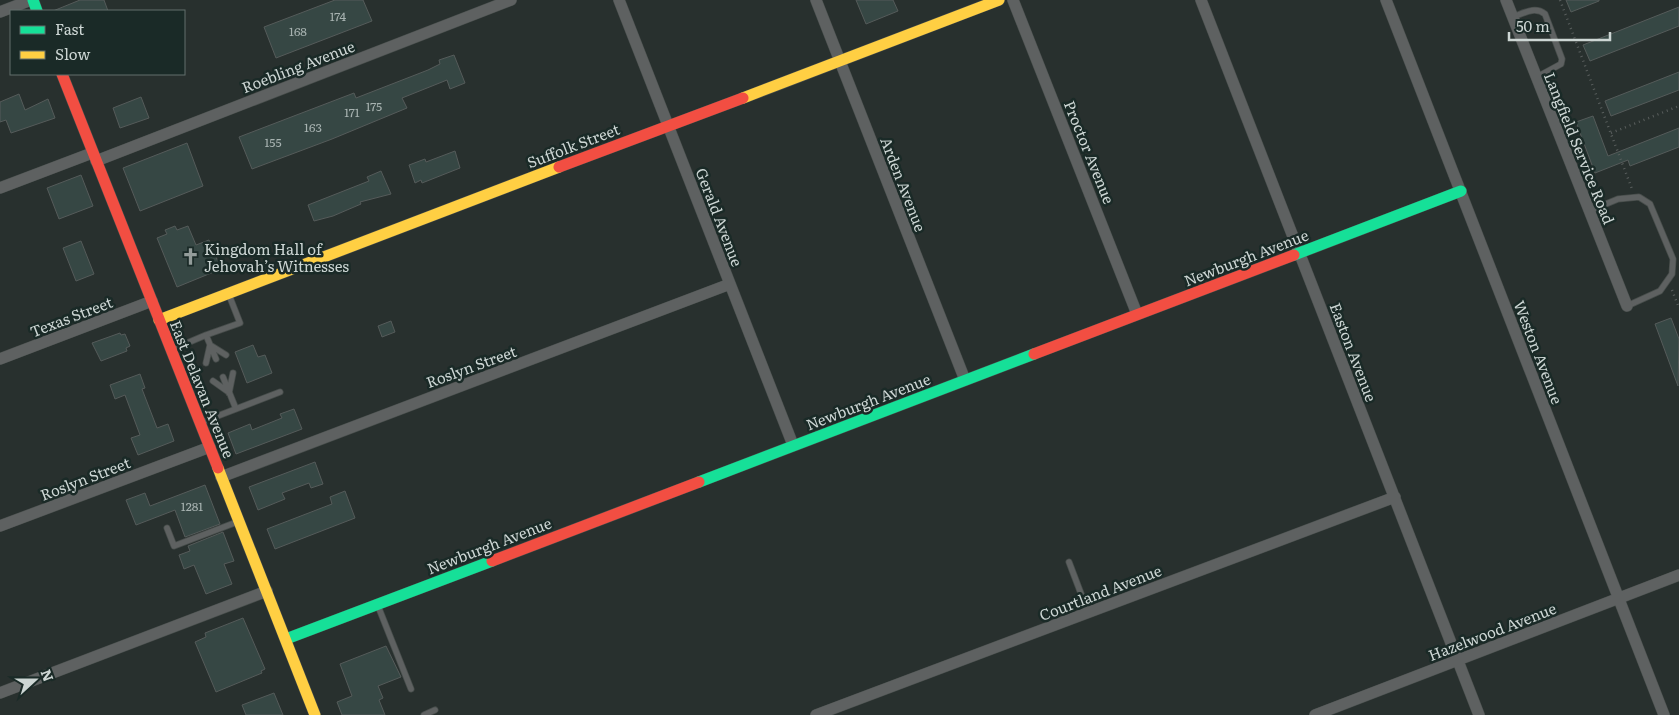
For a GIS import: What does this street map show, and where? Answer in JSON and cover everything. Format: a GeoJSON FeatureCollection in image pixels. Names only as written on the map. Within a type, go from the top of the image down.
{"type":"FeatureCollection","features":[{"type":"Feature","properties":{"kind":"street"},"geometry":{"type":"LineString","coordinates":[[0,12],[32,0]]}},
{"type":"Feature","properties":{"kind":"street","name":"Roebling Avenue"},"geometry":{"type":"LineString","coordinates":[[0,188],[94,157],[511,0]]}},
{"type":"Feature","properties":{"kind":"street","name":"Gerald Avenue"},"geometry":{"type":"LineString","coordinates":[[619,0],[793,445]]}},
{"type":"Feature","properties":{"kind":"street","name":"Arden Avenue"},"geometry":{"type":"LineString","coordinates":[[816,0],[965,380]]}},
{"type":"Feature","properties":{"kind":"street","name":"Suffolk Street"},"geometry":{"type":"LineString","coordinates":[[159,320],[999,0]]}},
{"type":"Feature","properties":{"kind":"street","name":"Proctor Avenue"},"geometry":{"type":"LineString","coordinates":[[1014,0],[1137,314]]}},
{"type":"Feature","properties":{"kind":"street","name":"Easton Avenue"},"geometry":{"type":"LineString","coordinates":[[1201,0],[1479,715]]}},
{"type":"Feature","properties":{"kind":"street","name":"Weston Avenue"},"geometry":{"type":"LineString","coordinates":[[1386,0],[1664,715]]}},
{"type":"Feature","properties":{"kind":"street","name":"Langfield Service Road"},"geometry":{"type":"LineString","coordinates":[[1506,0],[1627,306]]}},
{"type":"Feature","properties":{"kind":"street","name":"East Delavan Avenue"},"geometry":{"type":"LineString","coordinates":[[62,75],[315,715]]}},
{"type":"Feature","properties":{"kind":"street","name":"Newburgh Avenue"},"geometry":{"type":"LineString","coordinates":[[286,639],[1460,191]]}},
{"type":"Feature","properties":{"kind":"street","name":"Roslyn Street"},"geometry":{"type":"LineString","coordinates":[[222,477],[730,284]]}},
{"type":"Feature","properties":{"kind":"street","name":"Texas Street"},"geometry":{"type":"LineString","coordinates":[[0,359],[152,301]]}},
{"type":"Feature","properties":{"kind":"street","name":"Roslyn Street"},"geometry":{"type":"LineString","coordinates":[[0,526],[210,447]]}},
{"type":"Feature","properties":{"kind":"street","name":"Courtland Avenue"},"geometry":{"type":"LineString","coordinates":[[816,715],[1395,497]]}},
{"type":"Feature","properties":{"kind":"street","name":"Hazelwood Avenue"},"geometry":{"type":"LineString","coordinates":[[1316,715],[1679,575]]}},
{"type":"Feature","properties":{"kind":"street"},"geometry":{"type":"LineString","coordinates":[[0,693],[267,591]]}},
{"type":"Feature","properties":{"kind":"lane"},"geometry":{"type":"LineString","coordinates":[[1513,17],[1533,10],[1540,10],[1545,14],[1562,59],[1561,64],[1536,77]]}},
{"type":"Feature","properties":{"kind":"lane"},"geometry":{"type":"LineString","coordinates":[[1589,211],[1618,199],[1635,197],[1650,204],[1673,259],[1672,274],[1660,291],[1627,306]]}},
{"type":"Feature","properties":{"kind":"lane"},"geometry":{"type":"LineString","coordinates":[[171,349],[240,323],[228,293]]}},
{"type":"Feature","properties":{"kind":"lane"},"geometry":{"type":"LineString","coordinates":[[206,335],[216,359]]}},
{"type":"Feature","properties":{"kind":"lane"},"geometry":{"type":"LineString","coordinates":[[210,345],[226,355]]}},
{"type":"Feature","properties":{"kind":"lane"},"geometry":{"type":"LineString","coordinates":[[206,363],[210,345]]}},
{"type":"Feature","properties":{"kind":"lane"},"geometry":{"type":"LineString","coordinates":[[229,393],[233,373]]}},
{"type":"Feature","properties":{"kind":"lane"},"geometry":{"type":"LineString","coordinates":[[223,377],[236,409]]}},
{"type":"Feature","properties":{"kind":"lane"},"geometry":{"type":"LineString","coordinates":[[213,381],[229,393]]}},
{"type":"Feature","properties":{"kind":"lane"},"geometry":{"type":"LineString","coordinates":[[200,423],[280,392]]}},
{"type":"Feature","properties":{"kind":"lane"},"geometry":{"type":"LineString","coordinates":[[167,528],[174,546],[239,521]]}},
{"type":"Feature","properties":{"kind":"lane"},"geometry":{"type":"LineString","coordinates":[[1069,562],[1088,612]]}},
{"type":"Feature","properties":{"kind":"lane"},"geometry":{"type":"LineString","coordinates":[[378,604],[411,689]]}},
{"type":"Feature","properties":{"kind":"lane"},"geometry":{"type":"LineString","coordinates":[[424,715],[435,710]]}},
{"type":"Feature","properties":{"kind":"path"},"geometry":{"type":"LineString","coordinates":[[1560,0],[1635,197]]}},
{"type":"Feature","properties":{"kind":"path"},"geometry":{"type":"LineString","coordinates":[[1611,133],[1679,106]]}},
{"type":"Feature","properties":{"kind":"path"},"geometry":{"type":"LineString","coordinates":[[1668,280],[1679,308]]}},
{"type":"Feature","properties":{"kind":"building"},"geometry":{"type":"Polygon","coordinates":[[[80,0],[104,0],[108,10],[55,10],[80,0]]]}},
{"type":"Feature","properties":{"kind":"building"},"geometry":{"type":"Polygon","coordinates":[[[335,0],[363,0],[372,21],[276,58],[264,27],[335,0]]]}},
{"type":"Feature","properties":{"kind":"building"},"geometry":{"type":"Polygon","coordinates":[[[856,0],[893,0],[898,11],[866,24],[856,0]]]}},
{"type":"Feature","properties":{"kind":"building"},"geometry":{"type":"Polygon","coordinates":[[[1566,0],[1599,0],[1599,1],[1571,12],[1566,0]]]}},
{"type":"Feature","properties":{"kind":"building"},"geometry":{"type":"Polygon","coordinates":[[[1679,7],[1679,26],[1590,61],[1583,45],[1679,7]]]}},
{"type":"Feature","properties":{"kind":"building"},"geometry":{"type":"Polygon","coordinates":[[[454,55],[465,83],[450,89],[447,80],[402,98],[407,108],[252,169],[239,137],[354,93],[356,98],[428,70],[440,64],[439,60],[454,55]]]}},
{"type":"Feature","properties":{"kind":"building"},"geometry":{"type":"Polygon","coordinates":[[[1679,72],[1679,90],[1611,116],[1605,101],[1679,72]]]}},
{"type":"Feature","properties":{"kind":"building"},"geometry":{"type":"Polygon","coordinates":[[[19,94],[25,110],[48,99],[55,118],[11,133],[6,120],[0,122],[0,102],[19,94]]]}},
{"type":"Feature","properties":{"kind":"building"},"geometry":{"type":"Polygon","coordinates":[[[141,97],[149,118],[120,128],[113,108],[141,97]]]}},
{"type":"Feature","properties":{"kind":"building"},"geometry":{"type":"Polygon","coordinates":[[[1593,116],[1608,156],[1679,128],[1679,147],[1630,166],[1628,160],[1595,173],[1576,122],[1593,116]]]}},
{"type":"Feature","properties":{"kind":"building"},"geometry":{"type":"Polygon","coordinates":[[[187,143],[203,186],[140,211],[123,168],[187,143]]]}},
{"type":"Feature","properties":{"kind":"building"},"geometry":{"type":"Polygon","coordinates":[[[455,151],[460,168],[422,183],[421,180],[415,183],[409,165],[425,159],[426,162],[455,151]]]}},
{"type":"Feature","properties":{"kind":"building"},"geometry":{"type":"Polygon","coordinates":[[[381,171],[391,194],[360,202],[361,204],[333,216],[314,221],[308,205],[369,181],[367,177],[381,171]]]}},
{"type":"Feature","properties":{"kind":"building"},"geometry":{"type":"Polygon","coordinates":[[[81,175],[93,206],[59,219],[47,188],[81,175]]]}},
{"type":"Feature","properties":{"kind":"building","name":"Kingdom Hall of Jehovah’s Witnesses"},"geometry":{"type":"Polygon","coordinates":[[[175,226],[177,230],[188,226],[196,245],[209,240],[221,269],[177,287],[157,238],[167,234],[165,230],[175,226]]]}},
{"type":"Feature","properties":{"kind":"building"},"geometry":{"type":"Polygon","coordinates":[[[81,241],[94,274],[76,281],[63,248],[81,241]]]}},
{"type":"Feature","properties":{"kind":"building"},"geometry":{"type":"Polygon","coordinates":[[[1671,318],[1679,339],[1678,386],[1655,324],[1671,318]]]}},
{"type":"Feature","properties":{"kind":"building"},"geometry":{"type":"Polygon","coordinates":[[[391,321],[395,332],[382,337],[378,326],[391,321]]]}},
{"type":"Feature","properties":{"kind":"building"},"geometry":{"type":"Polygon","coordinates":[[[120,333],[121,335],[125,334],[130,346],[126,348],[127,351],[101,361],[92,343],[120,333]]]}},
{"type":"Feature","properties":{"kind":"building"},"geometry":{"type":"Polygon","coordinates":[[[253,345],[258,357],[265,355],[272,373],[247,383],[235,352],[253,345]]]}},
{"type":"Feature","properties":{"kind":"building"},"geometry":{"type":"Polygon","coordinates":[[[140,374],[145,388],[142,389],[157,428],[168,424],[174,441],[138,455],[131,438],[140,435],[125,395],[115,399],[110,385],[140,374]]]}},
{"type":"Feature","properties":{"kind":"building"},"geometry":{"type":"Polygon","coordinates":[[[294,409],[302,429],[236,454],[228,433],[250,424],[252,430],[282,418],[280,414],[294,409]]]}},
{"type":"Feature","properties":{"kind":"building"},"geometry":{"type":"Polygon","coordinates":[[[315,462],[323,484],[311,488],[309,483],[282,493],[285,499],[258,510],[249,487],[315,462]]]}},
{"type":"Feature","properties":{"kind":"building"},"geometry":{"type":"Polygon","coordinates":[[[205,485],[220,524],[185,537],[175,510],[136,525],[126,500],[145,493],[150,506],[205,485]]]}},
{"type":"Feature","properties":{"kind":"building"},"geometry":{"type":"Polygon","coordinates":[[[345,491],[355,518],[275,549],[267,529],[332,504],[330,497],[345,491]]]}},
{"type":"Feature","properties":{"kind":"building"},"geometry":{"type":"Polygon","coordinates":[[[223,532],[234,561],[224,564],[232,584],[206,594],[194,565],[184,569],[179,555],[190,551],[188,546],[223,532]]]}},
{"type":"Feature","properties":{"kind":"building"},"geometry":{"type":"Polygon","coordinates":[[[243,618],[265,669],[261,671],[262,673],[216,692],[195,642],[206,637],[205,633],[243,618]]]}},
{"type":"Feature","properties":{"kind":"building"},"geometry":{"type":"Polygon","coordinates":[[[386,646],[401,677],[378,686],[383,698],[379,700],[385,715],[342,715],[337,702],[352,696],[340,664],[386,646]]]}},
{"type":"Feature","properties":{"kind":"building"},"geometry":{"type":"Polygon","coordinates":[[[274,693],[283,715],[246,715],[242,705],[274,693]]]}},
{"type":"Feature","properties":{"kind":"traffic: fast"},"geometry":{"type":"LineString","coordinates":[[33,0],[37,10]]}},
{"type":"Feature","properties":{"kind":"traffic: fast"},"geometry":{"type":"LineString","coordinates":[[1294,255],[1461,191]]}},
{"type":"Feature","properties":{"kind":"traffic: fast"},"geometry":{"type":"LineString","coordinates":[[699,482],[1034,354]]}},
{"type":"Feature","properties":{"kind":"traffic: fast"},"geometry":{"type":"LineString","coordinates":[[286,639],[492,561]]}},
{"type":"Feature","properties":{"kind":"traffic: slow"},"geometry":{"type":"LineString","coordinates":[[743,98],[999,0]]}},
{"type":"Feature","properties":{"kind":"traffic: slow"},"geometry":{"type":"LineString","coordinates":[[159,320],[559,167]]}},
{"type":"Feature","properties":{"kind":"traffic: slow"},"geometry":{"type":"LineString","coordinates":[[218,468],[315,715]]}},
{"type":"Feature","properties":{"kind":"traffic: jam"},"geometry":{"type":"LineString","coordinates":[[62,75],[218,468]]}},
{"type":"Feature","properties":{"kind":"traffic: jam"},"geometry":{"type":"LineString","coordinates":[[559,167],[743,98]]}},
{"type":"Feature","properties":{"kind":"traffic: jam"},"geometry":{"type":"LineString","coordinates":[[1034,354],[1294,255]]}},
{"type":"Feature","properties":{"kind":"traffic: jam"},"geometry":{"type":"LineString","coordinates":[[492,561],[699,482]]}},
{"type":"Feature","properties":{"kind":"place","name":"Kingdom Hall of Jehovah’s Witnesses"},"geometry":{"type":"Point","coordinates":[190,257]}}]}
